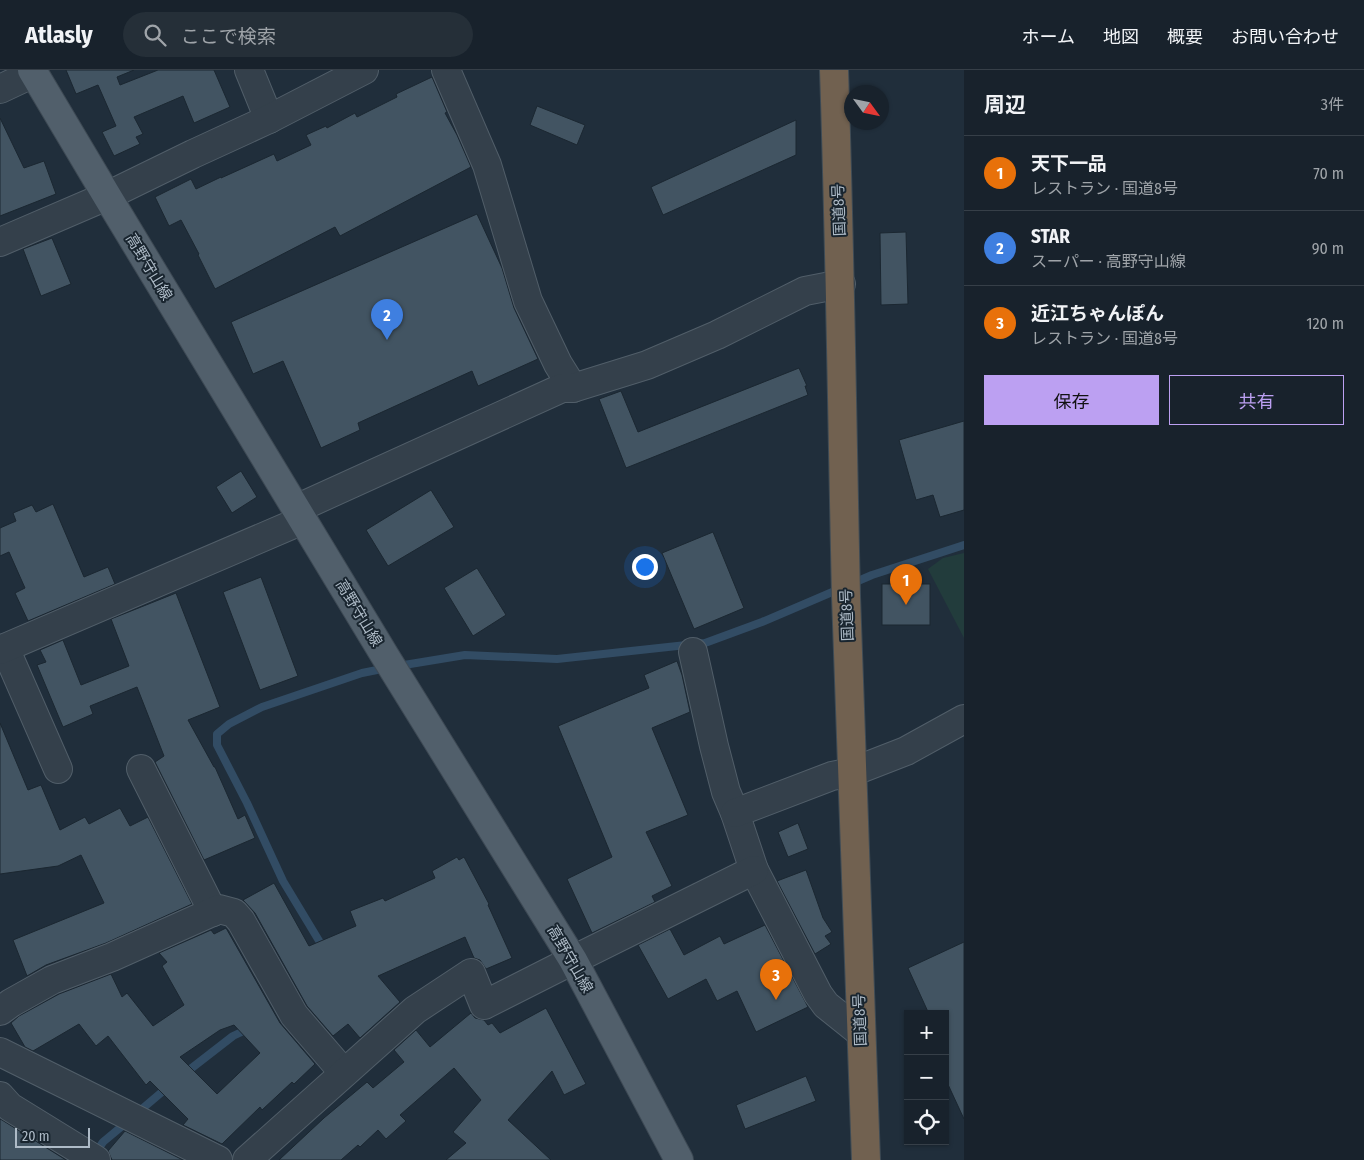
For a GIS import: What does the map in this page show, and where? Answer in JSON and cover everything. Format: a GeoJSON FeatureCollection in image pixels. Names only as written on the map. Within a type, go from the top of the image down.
{"type":"FeatureCollection","features":[{"type":"Feature","properties":{"kind":"highway","name":"国道8号"},"geometry":{"type":"LineString","coordinates":[[834,70],[841,284],[846,599],[866,1160]]}},
{"type":"Feature","properties":{"kind":"main road","name":"高野守山線"},"geometry":{"type":"LineString","coordinates":[[33,71],[299,514],[573,960],[679,1160]]}},
{"type":"Feature","properties":{"kind":"street"},"geometry":{"type":"LineString","coordinates":[[249,70],[269,119]]}},
{"type":"Feature","properties":{"kind":"street"},"geometry":{"type":"LineString","coordinates":[[0,242],[107,196],[269,119],[364,70]]}},
{"type":"Feature","properties":{"kind":"street"},"geometry":{"type":"LineString","coordinates":[[446,70],[487,165],[528,301],[558,364],[572,388]]}},
{"type":"Feature","properties":{"kind":"street"},"geometry":{"type":"LineString","coordinates":[[0,89],[33,71]]}},
{"type":"Feature","properties":{"kind":"street"},"geometry":{"type":"LineString","coordinates":[[58,769],[3,649],[299,514],[562,388],[572,388],[647,366],[717,335],[806,291],[841,284]]}},
{"type":"Feature","properties":{"kind":"street"},"geometry":{"type":"LineString","coordinates":[[693,652],[726,792],[754,870],[818,994],[826,1005],[861,1033]]}},
{"type":"Feature","properties":{"kind":"street"},"geometry":{"type":"LineString","coordinates":[[735,813],[832,776],[852,772],[906,751],[964,719]]}},
{"type":"Feature","properties":{"kind":"street"},"geometry":{"type":"LineString","coordinates":[[141,769],[213,912]]}},
{"type":"Feature","properties":{"kind":"street"},"geometry":{"type":"LineString","coordinates":[[246,1160],[415,1010],[471,973],[484,1005],[754,870]]}},
{"type":"Feature","properties":{"kind":"street"},"geometry":{"type":"LineString","coordinates":[[0,1011],[52,980],[112,957],[220,908],[234,913],[241,922],[289,1007],[344,1073]]}},
{"type":"Feature","properties":{"kind":"street"},"geometry":{"type":"LineString","coordinates":[[0,1052],[218,1160]]}},
{"type":"Feature","properties":{"kind":"street"},"geometry":{"type":"LineString","coordinates":[[0,1096],[10,1107],[90,1156]]}},
{"type":"Feature","properties":{"kind":"green space"},"geometry":{"type":"Polygon","coordinates":[[[964,553],[964,638],[928,569],[943,558],[964,553]]]}},
{"type":"Feature","properties":{"kind":"building"},"geometry":{"type":"Polygon","coordinates":[[[66,70],[134,70],[117,77],[120,85],[158,70],[214,70],[230,107],[194,123],[183,96],[134,117],[143,134],[136,137],[140,144],[114,156],[102,132],[116,126],[98,85],[76,94],[66,70]]]}},
{"type":"Feature","properties":{"kind":"building"},"geometry":{"type":"Polygon","coordinates":[[[432,77],[447,112],[445,113],[471,167],[340,236],[335,227],[215,289],[181,220],[169,226],[155,197],[191,179],[196,189],[274,154],[277,161],[311,145],[306,135],[326,126],[327,128],[355,113],[357,117],[397,97],[396,94],[432,77]]]}},
{"type":"Feature","properties":{"kind":"building"},"geometry":{"type":"Polygon","coordinates":[[[537,106],[585,125],[577,145],[530,125],[537,106]]]}},
{"type":"Feature","properties":{"kind":"building"},"geometry":{"type":"Polygon","coordinates":[[[0,118],[24,168],[44,161],[56,194],[0,216],[0,118]]]}},
{"type":"Feature","properties":{"kind":"building"},"geometry":{"type":"Polygon","coordinates":[[[796,120],[796,155],[663,215],[651,187],[796,120]]]}},
{"type":"Feature","properties":{"kind":"building"},"geometry":{"type":"Polygon","coordinates":[[[477,214],[502,268],[514,308],[538,359],[478,386],[472,371],[358,423],[360,430],[321,448],[283,361],[253,374],[231,322],[477,214]]]}},
{"type":"Feature","properties":{"kind":"building"},"geometry":{"type":"Polygon","coordinates":[[[906,232],[908,304],[881,305],[880,233],[906,232]]]}},
{"type":"Feature","properties":{"kind":"building"},"geometry":{"type":"Polygon","coordinates":[[[52,238],[71,284],[41,296],[23,249],[52,238]]]}},
{"type":"Feature","properties":{"kind":"building"},"geometry":{"type":"Polygon","coordinates":[[[799,368],[807,386],[805,386],[808,395],[626,468],[599,399],[621,391],[638,432],[799,368]]]}},
{"type":"Feature","properties":{"kind":"building"},"geometry":{"type":"Polygon","coordinates":[[[964,421],[964,510],[940,517],[933,495],[916,500],[899,440],[964,421]]]}},
{"type":"Feature","properties":{"kind":"building"},"geometry":{"type":"Polygon","coordinates":[[[241,471],[257,497],[232,513],[216,487],[241,471]]]}},
{"type":"Feature","properties":{"kind":"building"},"geometry":{"type":"Polygon","coordinates":[[[431,490],[454,527],[388,566],[366,530],[431,490]]]}},
{"type":"Feature","properties":{"kind":"building"},"geometry":{"type":"Polygon","coordinates":[[[53,504],[84,577],[108,567],[115,584],[28,621],[15,593],[25,588],[9,552],[0,556],[0,528],[16,521],[13,513],[32,505],[36,512],[53,504]]]}},
{"type":"Feature","properties":{"kind":"building"},"geometry":{"type":"Polygon","coordinates":[[[713,532],[744,608],[694,629],[662,553],[713,532]]]}},
{"type":"Feature","properties":{"kind":"building"},"geometry":{"type":"Polygon","coordinates":[[[477,568],[506,615],[473,636],[444,588],[477,568]]]}},
{"type":"Feature","properties":{"kind":"building"},"geometry":{"type":"Polygon","coordinates":[[[261,577],[298,676],[260,690],[223,592],[261,577]]]}},
{"type":"Feature","properties":{"kind":"building"},"geometry":{"type":"Polygon","coordinates":[[[882,584],[930,584],[930,625],[882,625],[882,584]]]}},
{"type":"Feature","properties":{"kind":"building"},"geometry":{"type":"Polygon","coordinates":[[[176,593],[220,707],[188,720],[215,767],[238,819],[245,815],[255,838],[204,860],[155,762],[164,756],[137,687],[90,706],[93,714],[63,727],[37,665],[46,662],[40,650],[63,640],[81,685],[129,666],[111,619],[176,593]]]}},
{"type":"Feature","properties":{"kind":"building"},"geometry":{"type":"Polygon","coordinates":[[[677,661],[690,712],[652,728],[688,815],[646,832],[672,886],[652,896],[655,902],[592,933],[567,879],[612,857],[558,726],[649,688],[644,675],[677,661]]]}},
{"type":"Feature","properties":{"kind":"building"},"geometry":{"type":"Polygon","coordinates":[[[0,723],[28,790],[41,785],[60,830],[85,817],[89,824],[120,808],[130,826],[148,817],[192,904],[106,943],[46,965],[27,976],[13,940],[104,903],[81,855],[58,866],[0,874],[0,723]]]}},
{"type":"Feature","properties":{"kind":"building"},"geometry":{"type":"Polygon","coordinates":[[[798,823],[808,849],[788,857],[778,832],[798,823]]]}},
{"type":"Feature","properties":{"kind":"building"},"geometry":{"type":"Polygon","coordinates":[[[457,857],[459,860],[464,857],[489,904],[512,958],[486,969],[480,960],[474,958],[465,937],[378,976],[400,1002],[360,1038],[348,1024],[333,1036],[307,1006],[255,913],[243,900],[274,883],[309,946],[356,926],[350,911],[383,898],[385,901],[435,878],[432,871],[457,857]]]}},
{"type":"Feature","properties":{"kind":"building"},"geometry":{"type":"Polygon","coordinates":[[[806,870],[823,918],[832,932],[825,936],[831,944],[815,954],[777,881],[806,870]]]}},
{"type":"Feature","properties":{"kind":"building"},"geometry":{"type":"Polygon","coordinates":[[[765,925],[808,1007],[756,1032],[737,991],[717,1001],[706,979],[668,999],[638,945],[670,929],[684,955],[720,936],[724,944],[765,925]]]}},
{"type":"Feature","properties":{"kind":"building"},"geometry":{"type":"Polygon","coordinates":[[[226,928],[280,1023],[315,1064],[262,1110],[260,1107],[222,1144],[183,1125],[188,1119],[150,1081],[146,1085],[108,1036],[96,1046],[79,1024],[33,1051],[25,1047],[11,1023],[19,1016],[59,994],[111,974],[122,997],[127,993],[153,1026],[184,1005],[162,966],[167,962],[159,953],[211,930],[214,934],[226,928]],[[234,1025],[220,1030],[180,1057],[217,1094],[260,1053],[234,1025]]]}},
{"type":"Feature","properties":{"kind":"building"},"geometry":{"type":"Polygon","coordinates":[[[964,942],[964,1119],[949,1087],[949,1010],[927,1010],[908,968],[964,942]]]}},
{"type":"Feature","properties":{"kind":"building"},"geometry":{"type":"Polygon","coordinates":[[[546,1008],[586,1084],[564,1095],[552,1071],[508,1120],[551,1160],[446,1160],[466,1143],[453,1132],[481,1100],[454,1068],[400,1115],[406,1121],[386,1139],[378,1130],[360,1147],[358,1145],[341,1160],[279,1160],[324,1118],[367,1082],[373,1088],[404,1062],[394,1050],[416,1030],[430,1047],[471,1013],[475,1018],[484,1020],[488,1025],[492,1023],[500,1033],[546,1008]]]}},
{"type":"Feature","properties":{"kind":"building"},"geometry":{"type":"Polygon","coordinates":[[[806,1076],[816,1101],[745,1129],[736,1105],[806,1076]]]}},
{"type":"Feature","properties":{"kind":"building"},"geometry":{"type":"Polygon","coordinates":[[[0,1119],[2,1120],[66,1160],[0,1160],[0,1119]]]}},
{"type":"Feature","properties":{"kind":"building"},"geometry":{"type":"Polygon","coordinates":[[[125,1131],[183,1160],[112,1160],[108,1151],[125,1131]]]}},
{"type":"Feature","properties":{"kind":"waterway"},"geometry":{"type":"LineString","coordinates":[[398,666],[465,655],[557,659],[705,643],[762,622],[872,575],[964,545]]}},
{"type":"Feature","properties":{"kind":"waterway"},"geometry":{"type":"LineString","coordinates":[[324,949],[283,881],[247,803],[217,745],[217,734],[229,724],[262,707],[362,673],[387,668]]}},
{"type":"Feature","properties":{"kind":"waterway"},"geometry":{"type":"LineString","coordinates":[[184,1074],[233,1036],[250,1028]]}},
{"type":"Feature","properties":{"kind":"waterway"},"geometry":{"type":"LineString","coordinates":[[136,1114],[169,1086]]}},
{"type":"Feature","properties":{"kind":"waterway"},"geometry":{"type":"LineString","coordinates":[[95,1154],[103,1142],[127,1122]]}},
{"type":"Feature","properties":{"kind":"place","name":"STAR"},"geometry":{"type":"Point","coordinates":[387,340]}},
{"type":"Feature","properties":{"kind":"place","name":"天下一品"},"geometry":{"type":"Point","coordinates":[906,605]}},
{"type":"Feature","properties":{"kind":"place","name":"近江ちゃんぽん"},"geometry":{"type":"Point","coordinates":[776,1000]}}]}
